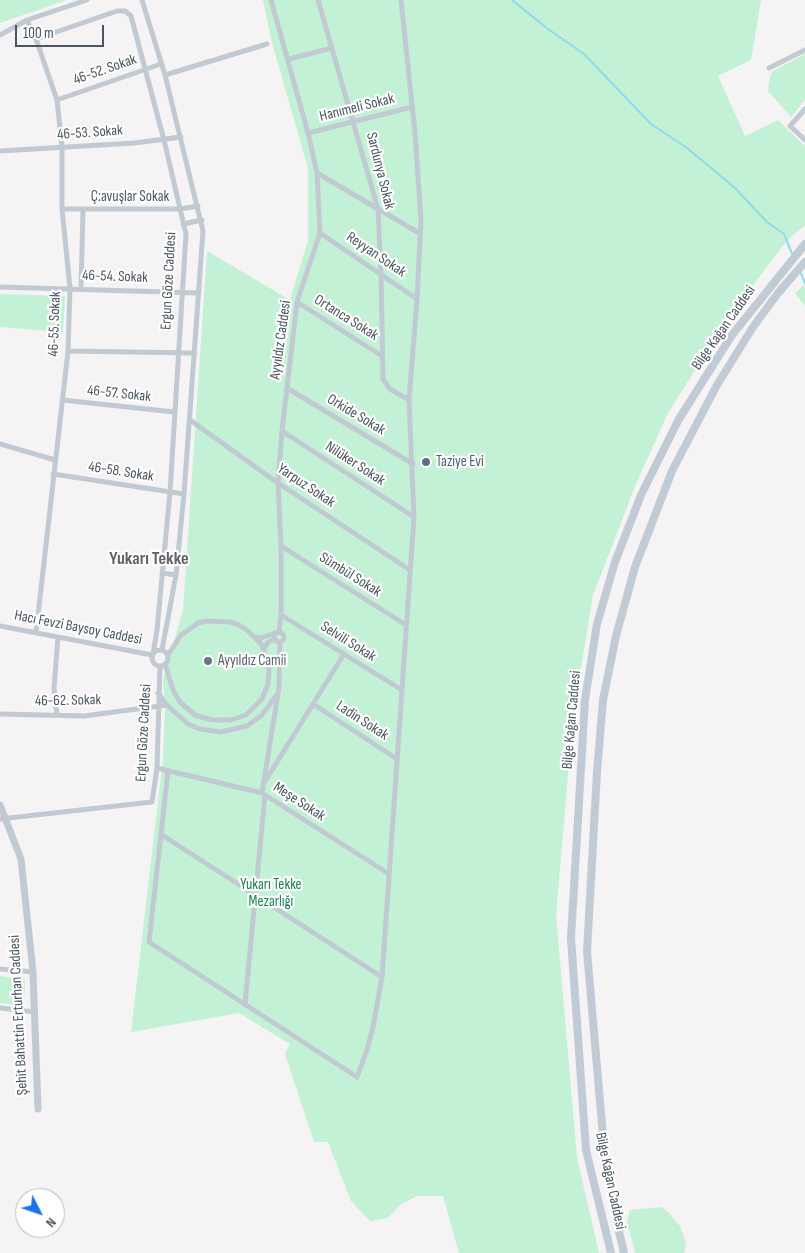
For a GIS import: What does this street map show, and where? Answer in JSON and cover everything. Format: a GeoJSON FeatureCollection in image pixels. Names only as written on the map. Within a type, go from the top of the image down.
{"type":"FeatureCollection","features":[{"type":"Feature","properties":{"kind":"main road","name":"Bilge Kağan Caddesi"},"geometry":{"type":"LineString","coordinates":[[611,1253],[586,1150],[571,938],[585,700],[597,624],[615,562],[638,504],[679,419],[732,335],[805,244]]}},
{"type":"Feature","properties":{"kind":"main road","name":"Bilge Kağan Caddesi"},"geometry":{"type":"LineString","coordinates":[[624,1253],[616,1223],[604,1148],[587,951],[603,700],[616,636],[635,567],[672,472],[717,385],[754,326],[787,282],[805,262]]}},
{"type":"Feature","properties":{"kind":"street"},"geometry":{"type":"LineString","coordinates":[[0,35],[27,20],[87,0]]}},
{"type":"Feature","properties":{"kind":"street","name":"Ergun Göze Caddesi"},"geometry":{"type":"LineString","coordinates":[[142,0],[165,75],[181,137],[202,220],[203,239],[190,420],[176,575],[162,650]]}},
{"type":"Feature","properties":{"kind":"street","name":"Ayyıldız Caddesi"},"geometry":{"type":"LineString","coordinates":[[245,1004],[256,896],[264,783],[278,693],[280,642],[283,641],[285,636],[283,633],[277,635],[281,615],[281,546],[278,483],[282,431],[297,302],[320,233],[317,173],[289,59],[271,0]]}},
{"type":"Feature","properties":{"kind":"street","name":"Sardunya Sokak"},"geometry":{"type":"LineString","coordinates":[[318,0],[378,209],[383,379],[385,384],[398,395],[409,400]]}},
{"type":"Feature","properties":{"kind":"street"},"geometry":{"type":"LineString","coordinates":[[168,771],[149,942],[357,1077],[373,1027],[382,977],[414,517],[409,400],[421,220],[412,107],[400,0]]}},
{"type":"Feature","properties":{"kind":"street","name":"Ergun Göze Caddesi"},"geometry":{"type":"LineString","coordinates":[[36,39],[117,11],[125,12],[133,21],[186,234],[170,492],[161,588],[152,655]]}},
{"type":"Feature","properties":{"kind":"street","name":"46-55. Sokak"},"geometry":{"type":"LineString","coordinates":[[27,20],[36,39],[57,100],[62,147],[62,209],[70,288],[68,351],[36,633]]}},
{"type":"Feature","properties":{"kind":"street"},"geometry":{"type":"LineString","coordinates":[[165,75],[267,44]]}},
{"type":"Feature","properties":{"kind":"street"},"geometry":{"type":"LineString","coordinates":[[289,59],[332,48]]}},
{"type":"Feature","properties":{"kind":"street"},"geometry":{"type":"LineString","coordinates":[[769,68],[805,50]]}},
{"type":"Feature","properties":{"kind":"street","name":"46-52. Sokak"},"geometry":{"type":"LineString","coordinates":[[57,100],[161,64]]}},
{"type":"Feature","properties":{"kind":"street","name":"Hanımeli Sokak"},"geometry":{"type":"LineString","coordinates":[[308,133],[412,107]]}},
{"type":"Feature","properties":{"kind":"street"},"geometry":{"type":"LineString","coordinates":[[805,109],[790,126],[805,140]]}},
{"type":"Feature","properties":{"kind":"street","name":"46-53. Sokak"},"geometry":{"type":"LineString","coordinates":[[0,151],[164,140],[181,137]]}},
{"type":"Feature","properties":{"kind":"street"},"geometry":{"type":"LineString","coordinates":[[317,173],[420,233]]}},
{"type":"Feature","properties":{"kind":"street","name":"Ç:avuşlar Sokak"},"geometry":{"type":"LineString","coordinates":[[62,209],[180,209],[198,206]]}},
{"type":"Feature","properties":{"kind":"street"},"geometry":{"type":"LineString","coordinates":[[81,289],[83,209]]}},
{"type":"Feature","properties":{"kind":"street"},"geometry":{"type":"LineString","coordinates":[[183,224],[202,220]]}},
{"type":"Feature","properties":{"kind":"street","name":"Reyyan Sokak"},"geometry":{"type":"LineString","coordinates":[[320,233],[417,299]]}},
{"type":"Feature","properties":{"kind":"street","name":"46-54. Sokak"},"geometry":{"type":"LineString","coordinates":[[0,287],[199,293]]}},
{"type":"Feature","properties":{"kind":"street","name":"Ortanca Sokak"},"geometry":{"type":"LineString","coordinates":[[297,302],[382,356]]}},
{"type":"Feature","properties":{"kind":"street"},"geometry":{"type":"LineString","coordinates":[[68,351],[195,353]]}},
{"type":"Feature","properties":{"kind":"street","name":"Orkide Sokak"},"geometry":{"type":"LineString","coordinates":[[287,388],[413,464]]}},
{"type":"Feature","properties":{"kind":"street","name":"46-57. Sokak"},"geometry":{"type":"LineString","coordinates":[[62,400],[174,412]]}},
{"type":"Feature","properties":{"kind":"street","name":"Yarpuz Sokak"},"geometry":{"type":"LineString","coordinates":[[190,420],[278,483],[410,570]]}},
{"type":"Feature","properties":{"kind":"street","name":"Nilüker Sokak"},"geometry":{"type":"LineString","coordinates":[[282,431],[414,517]]}},
{"type":"Feature","properties":{"kind":"street"},"geometry":{"type":"LineString","coordinates":[[0,444],[55,460]]}},
{"type":"Feature","properties":{"kind":"street","name":"46-58. Sokak"},"geometry":{"type":"LineString","coordinates":[[53,474],[184,494]]}},
{"type":"Feature","properties":{"kind":"street","name":"Sümbül Sokak"},"geometry":{"type":"LineString","coordinates":[[281,546],[406,625]]}},
{"type":"Feature","properties":{"kind":"street"},"geometry":{"type":"LineString","coordinates":[[162,573],[176,575]]}},
{"type":"Feature","properties":{"kind":"street"},"geometry":{"type":"LineString","coordinates":[[161,588],[174,589]]}},
{"type":"Feature","properties":{"kind":"street","name":"Selvili Sokak"},"geometry":{"type":"LineString","coordinates":[[281,615],[402,690]]}},
{"type":"Feature","properties":{"kind":"street"},"geometry":{"type":"LineString","coordinates":[[162,665],[168,659],[168,655],[181,634],[188,629],[206,621],[230,622],[239,625],[255,637],[264,649],[270,669],[265,693],[246,715],[222,722],[204,719],[195,715],[184,706],[162,665],[153,662],[152,655],[156,650],[162,650],[168,655]]}},
{"type":"Feature","properties":{"kind":"street","name":"Hacı Fevzi Baysoy Caddesi"},"geometry":{"type":"LineString","coordinates":[[0,626],[152,655]]}},
{"type":"Feature","properties":{"kind":"street"},"geometry":{"type":"LineString","coordinates":[[255,637],[261,638],[277,635]]}},
{"type":"Feature","properties":{"kind":"street"},"geometry":{"type":"LineString","coordinates":[[277,635],[280,642]]}},
{"type":"Feature","properties":{"kind":"street"},"geometry":{"type":"LineString","coordinates":[[264,649],[268,642],[277,635]]}},
{"type":"Feature","properties":{"kind":"street"},"geometry":{"type":"LineString","coordinates":[[57,715],[54,688],[58,637]]}},
{"type":"Feature","properties":{"kind":"street"},"geometry":{"type":"LineString","coordinates":[[264,783],[344,654]]}},
{"type":"Feature","properties":{"kind":"street","name":"Ergun Göze Caddesi"},"geometry":{"type":"LineString","coordinates":[[3,819],[152,802],[157,768],[158,694],[162,665]]}},
{"type":"Feature","properties":{"kind":"street"},"geometry":{"type":"LineString","coordinates":[[158,694],[166,705],[188,724],[200,729],[221,732],[247,726],[262,715],[278,693]]}},
{"type":"Feature","properties":{"kind":"street","name":"Ladin Sokak"},"geometry":{"type":"LineString","coordinates":[[313,704],[397,759]]}},
{"type":"Feature","properties":{"kind":"street","name":"46-62. Sokak"},"geometry":{"type":"LineString","coordinates":[[0,714],[84,716],[166,705]]}},
{"type":"Feature","properties":{"kind":"street","name":"Meşe Sokak"},"geometry":{"type":"LineString","coordinates":[[157,768],[264,794],[389,874]]}},
{"type":"Feature","properties":{"kind":"street","name":"Şehit Bahattin Erturhan Caddesi"},"geometry":{"type":"LineString","coordinates":[[0,805],[3,819],[21,858],[33,972],[38,1108]]}},
{"type":"Feature","properties":{"kind":"street"},"geometry":{"type":"LineString","coordinates":[[162,835],[382,977]]}},
{"type":"Feature","properties":{"kind":"street"},"geometry":{"type":"LineString","coordinates":[[0,969],[33,972]]}},
{"type":"Feature","properties":{"kind":"street"},"geometry":{"type":"LineString","coordinates":[[0,1008],[34,1012]]}},
{"type":"Feature","properties":{"kind":"green space"},"geometry":{"type":"Polygon","coordinates":[[[0,0],[67,0],[0,23],[0,0]]]}},
{"type":"Feature","properties":{"kind":"green space","name":"Yukarı Tekke Mezarlığı"},"geometry":{"type":"Polygon","coordinates":[[[263,0],[761,0],[751,60],[718,76],[745,136],[778,120],[805,146],[805,225],[781,248],[724,324],[668,413],[636,484],[593,595],[573,717],[556,915],[577,1158],[599,1253],[459,1253],[443,1196],[417,1196],[401,1204],[388,1218],[370,1221],[351,1201],[328,1142],[314,1142],[285,1054],[290,1044],[239,1013],[131,1032],[163,759],[165,709],[163,680],[183,610],[207,251],[290,300],[308,241],[308,168],[272,43],[263,0]]]}},
{"type":"Feature","properties":{"kind":"green space"},"geometry":{"type":"Polygon","coordinates":[[[805,54],[805,100],[791,117],[768,91],[770,76],[773,71],[805,54]]]}},
{"type":"Feature","properties":{"kind":"green space"},"geometry":{"type":"Polygon","coordinates":[[[805,284],[805,306],[795,293],[805,284]]]}},
{"type":"Feature","properties":{"kind":"green space"},"geometry":{"type":"Polygon","coordinates":[[[0,294],[65,296],[63,332],[0,327],[0,294]]]}},
{"type":"Feature","properties":{"kind":"green space"},"geometry":{"type":"Polygon","coordinates":[[[0,976],[25,980],[24,1006],[0,1003],[0,976]]]}},
{"type":"Feature","properties":{"kind":"green space"},"geometry":{"type":"Polygon","coordinates":[[[661,1207],[680,1226],[686,1243],[684,1253],[635,1253],[627,1221],[630,1210],[661,1207]]]}},
{"type":"Feature","properties":{"kind":"waterway"},"geometry":{"type":"LineString","coordinates":[[512,0],[548,29],[584,54],[651,124],[687,148],[735,188],[767,222],[784,234],[793,256]]}},
{"type":"Feature","properties":{"kind":"waterway"},"geometry":{"type":"LineString","coordinates":[[800,271],[805,283]]}},
{"type":"Feature","properties":{"kind":"place","name":"Taziye Evi"},"geometry":{"type":"Point","coordinates":[426,462]}},
{"type":"Feature","properties":{"kind":"place","name":"Ayyıldız Camii"},"geometry":{"type":"Point","coordinates":[208,661]}},
{"type":"Feature","properties":{"kind":"district","name":"Yukarı Tekke"},"geometry":{"type":"Point","coordinates":[149,559]}}]}
